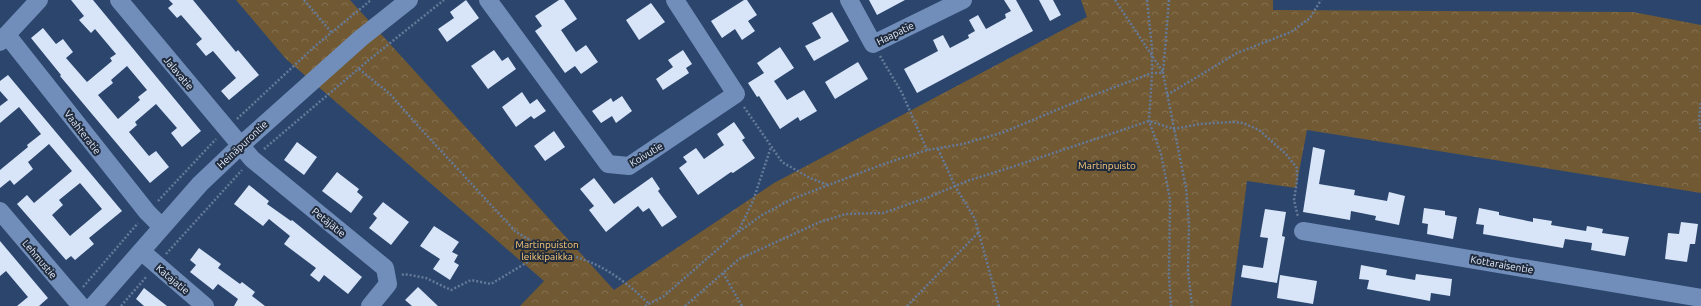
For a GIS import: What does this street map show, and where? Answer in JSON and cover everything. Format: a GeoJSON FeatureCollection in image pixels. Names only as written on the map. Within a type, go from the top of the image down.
{"type":"FeatureCollection","features":[{"type":"Feature","properties":{"kind":"street"},"geometry":{"type":"LineString","coordinates":[[4,38],[39,0]]}},
{"type":"Feature","properties":{"kind":"street","name":"Jalavatie"},"geometry":{"type":"LineString","coordinates":[[119,0],[240,146]]}},
{"type":"Feature","properties":{"kind":"street","name":"Heinäpurontie"},"geometry":{"type":"LineString","coordinates":[[93,306],[200,184],[240,146],[362,38],[409,0]]}},
{"type":"Feature","properties":{"kind":"street","name":"Koivutie"},"geometry":{"type":"LineString","coordinates":[[488,0],[608,164],[630,166],[736,94]]}},
{"type":"Feature","properties":{"kind":"street"},"geometry":{"type":"LineString","coordinates":[[675,0],[736,94]]}},
{"type":"Feature","properties":{"kind":"street","name":"Haapatie"},"geometry":{"type":"LineString","coordinates":[[849,0],[873,44],[963,0]]}},
{"type":"Feature","properties":{"kind":"street","name":"Vaahteratie"},"geometry":{"type":"LineString","coordinates":[[4,38],[147,212],[162,227]]}},
{"type":"Feature","properties":{"kind":"street","name":"Petäjätie"},"geometry":{"type":"LineString","coordinates":[[240,146],[252,159],[385,268],[388,284]]}},
{"type":"Feature","properties":{"kind":"street","name":"Lehmustie"},"geometry":{"type":"LineString","coordinates":[[0,211],[81,306]]}},
{"type":"Feature","properties":{"kind":"street","name":"Kottaraisentie"},"geometry":{"type":"LineString","coordinates":[[1303,231],[1701,298]]}},
{"type":"Feature","properties":{"kind":"street","name":"Katajatie"},"geometry":{"type":"LineString","coordinates":[[141,252],[205,306]]}},
{"type":"Feature","properties":{"kind":"street"},"geometry":{"type":"LineString","coordinates":[[370,306],[388,284]]}},
{"type":"Feature","properties":{"kind":"path"},"geometry":{"type":"LineString","coordinates":[[304,0],[332,33]]}},
{"type":"Feature","properties":{"kind":"path"},"geometry":{"type":"LineString","coordinates":[[121,306],[156,264],[252,159],[444,0]]}},
{"type":"Feature","properties":{"kind":"path"},"geometry":{"type":"LineString","coordinates":[[1115,0],[1163,73]]}},
{"type":"Feature","properties":{"kind":"path"},"geometry":{"type":"LineString","coordinates":[[1147,0],[1152,55],[1149,121],[1161,154],[1170,199],[1169,275],[1171,306]]}},
{"type":"Feature","properties":{"kind":"path"},"geometry":{"type":"LineString","coordinates":[[1169,0],[1163,73],[1186,188],[1189,224],[1188,271],[1192,306]]}},
{"type":"Feature","properties":{"kind":"path"},"geometry":{"type":"LineString","coordinates":[[1167,95],[1237,53],[1291,32],[1310,18],[1321,0]]}},
{"type":"Feature","properties":{"kind":"path"},"geometry":{"type":"LineString","coordinates":[[873,44],[902,93],[926,150]]}},
{"type":"Feature","properties":{"kind":"path"},"geometry":{"type":"LineString","coordinates":[[359,69],[389,93],[418,127],[516,231],[528,239],[594,263],[633,289],[649,304]]}},
{"type":"Feature","properties":{"kind":"path"},"geometry":{"type":"LineString","coordinates":[[645,306],[664,296],[738,232],[792,199],[881,165],[926,150],[963,144],[1004,132],[1078,101],[1152,74],[1163,73]]}},
{"type":"Feature","properties":{"kind":"path"},"geometry":{"type":"LineString","coordinates":[[736,94],[782,162],[810,178],[829,185]]}},
{"type":"Feature","properties":{"kind":"path"},"geometry":{"type":"LineString","coordinates":[[1701,103],[1699,118],[1701,132]]}},
{"type":"Feature","properties":{"kind":"path"},"geometry":{"type":"LineString","coordinates":[[685,306],[739,259],[820,222],[846,214],[883,213],[929,197],[967,181],[1149,121],[1174,129],[1196,125],[1232,122],[1243,123],[1252,126],[1265,135],[1286,154],[1296,168],[1297,181],[1294,200],[1296,213],[1303,231]]}},
{"type":"Feature","properties":{"kind":"path"},"geometry":{"type":"LineString","coordinates":[[738,232],[753,201],[771,147]]}},
{"type":"Feature","properties":{"kind":"path"},"geometry":{"type":"LineString","coordinates":[[938,149],[955,186],[975,219],[999,306]]}},
{"type":"Feature","properties":{"kind":"path"},"geometry":{"type":"LineString","coordinates":[[907,306],[979,232]]}},
{"type":"Feature","properties":{"kind":"path"},"geometry":{"type":"LineString","coordinates":[[388,284],[404,274],[426,278],[451,290],[471,280],[491,284],[531,260]]}},
{"type":"Feature","properties":{"kind":"path"},"geometry":{"type":"LineString","coordinates":[[722,274],[742,306]]}},
{"type":"Feature","properties":{"kind":"green space","name":"Martinpuisto"},"geometry":{"type":"Polygon","coordinates":[[[236,0],[350,0],[614,290],[774,183],[1087,17],[1081,0],[1273,0],[1273,10],[1633,12],[1701,25],[1701,193],[1307,130],[1296,188],[1247,181],[1231,306],[520,306],[544,281],[286,59],[236,0]]]}},
{"type":"Feature","properties":{"kind":"building"},"geometry":{"type":"Polygon","coordinates":[[[71,0],[93,0],[201,131],[182,147],[171,133],[177,128],[156,104],[135,122],[137,125],[129,132],[149,156],[156,151],[169,167],[150,183],[60,76],[61,75],[31,38],[43,28],[56,44],[63,39],[73,52],[66,58],[87,82],[112,61],[110,58],[116,54],[95,29],[91,33],[79,20],[84,16],[71,0]],[[127,66],[111,80],[113,83],[98,95],[118,119],[140,100],[138,97],[147,90],[127,66]]]}},
{"type":"Feature","properties":{"kind":"building"},"geometry":{"type":"Polygon","coordinates":[[[169,0],[193,0],[236,52],[238,50],[259,75],[229,100],[221,91],[236,78],[213,51],[206,56],[196,44],[202,39],[181,15],[177,18],[168,8],[173,4],[169,0]]]}},
{"type":"Feature","properties":{"kind":"building"},"geometry":{"type":"Polygon","coordinates":[[[466,0],[479,18],[447,42],[438,29],[454,18],[450,12],[466,0]]]}},
{"type":"Feature","properties":{"kind":"building"},"geometry":{"type":"Polygon","coordinates":[[[559,0],[564,0],[577,19],[561,30],[576,52],[586,45],[598,62],[581,74],[575,66],[565,73],[535,31],[542,26],[535,16],[559,0]]]}},
{"type":"Feature","properties":{"kind":"building"},"geometry":{"type":"Polygon","coordinates":[[[744,0],[747,0],[757,15],[748,21],[755,31],[742,40],[735,29],[722,38],[711,21],[744,0]]]}},
{"type":"Feature","properties":{"kind":"building"},"geometry":{"type":"Polygon","coordinates":[[[869,0],[905,0],[877,15],[869,0]]]}},
{"type":"Feature","properties":{"kind":"building"},"geometry":{"type":"Polygon","coordinates":[[[1004,0],[1016,0],[1033,31],[917,93],[904,69],[938,51],[933,40],[943,35],[950,48],[969,38],[968,35],[975,31],[969,20],[978,15],[986,29],[1006,18],[1005,14],[1011,11],[1004,0]]]}},
{"type":"Feature","properties":{"kind":"building"},"geometry":{"type":"Polygon","coordinates":[[[1039,0],[1053,0],[1061,15],[1050,21],[1039,0]]]}},
{"type":"Feature","properties":{"kind":"building"},"geometry":{"type":"Polygon","coordinates":[[[651,3],[665,22],[639,40],[626,20],[651,3]]]}},
{"type":"Feature","properties":{"kind":"building"},"geometry":{"type":"Polygon","coordinates":[[[832,12],[849,41],[814,61],[805,46],[821,38],[812,23],[832,12]]]}},
{"type":"Feature","properties":{"kind":"building"},"geometry":{"type":"Polygon","coordinates":[[[780,47],[794,68],[774,81],[787,100],[804,90],[817,111],[800,121],[798,117],[780,129],[759,96],[757,97],[748,83],[764,73],[757,63],[780,47]]]}},
{"type":"Feature","properties":{"kind":"building"},"geometry":{"type":"Polygon","coordinates":[[[494,50],[502,61],[508,57],[516,69],[488,89],[471,66],[494,50]]]}},
{"type":"Feature","properties":{"kind":"building"},"geometry":{"type":"Polygon","coordinates":[[[683,50],[692,64],[686,68],[689,73],[663,90],[656,79],[673,67],[668,60],[683,50]]]}},
{"type":"Feature","properties":{"kind":"building"},"geometry":{"type":"Polygon","coordinates":[[[858,62],[868,79],[835,99],[825,82],[858,62]]]}},
{"type":"Feature","properties":{"kind":"building"},"geometry":{"type":"Polygon","coordinates":[[[8,75],[122,211],[89,238],[94,244],[75,260],[71,256],[66,260],[17,204],[27,195],[34,203],[72,171],[49,144],[28,162],[33,169],[14,185],[10,180],[0,188],[0,170],[41,134],[19,107],[0,123],[0,106],[8,100],[0,91],[0,81],[8,75]],[[80,183],[59,200],[63,205],[52,215],[70,236],[102,209],[80,183]]]}},
{"type":"Feature","properties":{"kind":"building"},"geometry":{"type":"Polygon","coordinates":[[[522,92],[530,104],[537,99],[546,111],[534,119],[531,116],[516,127],[502,107],[522,92]]]}},
{"type":"Feature","properties":{"kind":"building"},"geometry":{"type":"Polygon","coordinates":[[[622,96],[632,111],[616,123],[612,116],[601,123],[592,111],[611,98],[613,102],[622,96]]]}},
{"type":"Feature","properties":{"kind":"building"},"geometry":{"type":"Polygon","coordinates":[[[734,122],[745,138],[742,140],[755,158],[733,173],[731,172],[698,195],[679,168],[687,162],[683,157],[696,148],[704,159],[724,145],[717,134],[734,122]]]}},
{"type":"Feature","properties":{"kind":"building"},"geometry":{"type":"Polygon","coordinates":[[[554,131],[565,147],[545,161],[534,146],[554,131]]]}},
{"type":"Feature","properties":{"kind":"building"},"geometry":{"type":"Polygon","coordinates":[[[297,142],[317,157],[304,175],[284,160],[297,142]]]}},
{"type":"Feature","properties":{"kind":"building"},"geometry":{"type":"Polygon","coordinates":[[[1313,147],[1325,150],[1319,184],[1355,190],[1354,195],[1387,201],[1389,192],[1405,196],[1399,225],[1375,220],[1376,216],[1351,211],[1350,220],[1303,212],[1313,147]]]}},
{"type":"Feature","properties":{"kind":"building"},"geometry":{"type":"Polygon","coordinates":[[[337,172],[359,189],[357,192],[363,197],[351,213],[322,191],[337,172]]]}},
{"type":"Feature","properties":{"kind":"building"},"geometry":{"type":"Polygon","coordinates":[[[652,177],[660,189],[658,191],[677,217],[662,227],[649,208],[643,212],[638,206],[606,232],[589,210],[594,206],[580,189],[594,178],[614,204],[652,177]]]}},
{"type":"Feature","properties":{"kind":"building"},"geometry":{"type":"Polygon","coordinates":[[[249,185],[269,201],[267,204],[291,221],[292,220],[362,277],[348,294],[324,275],[319,282],[310,275],[316,268],[284,244],[290,236],[269,219],[263,226],[234,204],[249,185]]]}},
{"type":"Feature","properties":{"kind":"building"},"geometry":{"type":"Polygon","coordinates":[[[383,202],[409,222],[391,245],[369,228],[377,218],[373,214],[383,202]]]}},
{"type":"Feature","properties":{"kind":"building"},"geometry":{"type":"Polygon","coordinates":[[[1424,208],[1445,211],[1445,215],[1457,217],[1453,239],[1427,234],[1428,224],[1422,223],[1424,208]]]}},
{"type":"Feature","properties":{"kind":"building"},"geometry":{"type":"Polygon","coordinates":[[[1479,208],[1499,212],[1499,215],[1533,222],[1533,218],[1552,221],[1551,225],[1586,231],[1587,226],[1603,229],[1602,233],[1629,237],[1625,256],[1591,250],[1592,243],[1565,239],[1563,248],[1483,234],[1484,225],[1476,224],[1479,208]]]}},
{"type":"Feature","properties":{"kind":"building"},"geometry":{"type":"Polygon","coordinates":[[[1265,209],[1286,212],[1282,236],[1285,237],[1277,283],[1241,277],[1243,265],[1263,268],[1268,238],[1260,237],[1265,209]]]}},
{"type":"Feature","properties":{"kind":"building"},"geometry":{"type":"Polygon","coordinates":[[[1681,222],[1698,224],[1695,244],[1690,244],[1687,262],[1665,259],[1668,233],[1679,234],[1681,222]]]}},
{"type":"Feature","properties":{"kind":"building"},"geometry":{"type":"Polygon","coordinates":[[[434,226],[459,242],[452,252],[458,255],[454,262],[459,265],[450,280],[433,269],[440,259],[420,246],[434,226]]]}},
{"type":"Feature","properties":{"kind":"building"},"geometry":{"type":"Polygon","coordinates":[[[0,241],[48,298],[39,306],[17,306],[28,297],[6,271],[0,276],[0,241]]]}},
{"type":"Feature","properties":{"kind":"building"},"geometry":{"type":"Polygon","coordinates":[[[199,248],[221,264],[218,268],[240,284],[242,282],[255,292],[252,296],[265,306],[234,306],[238,299],[218,284],[213,290],[190,272],[196,265],[190,260],[199,248]]]}},
{"type":"Feature","properties":{"kind":"building"},"geometry":{"type":"Polygon","coordinates":[[[1361,265],[1387,270],[1386,275],[1415,280],[1416,274],[1452,279],[1450,296],[1431,293],[1430,301],[1367,289],[1369,280],[1359,279],[1361,265]]]}},
{"type":"Feature","properties":{"kind":"building"},"geometry":{"type":"Polygon","coordinates":[[[1280,275],[1317,281],[1313,304],[1277,298],[1280,275]]]}},
{"type":"Feature","properties":{"kind":"building"},"geometry":{"type":"Polygon","coordinates":[[[418,287],[438,306],[412,306],[405,300],[418,287]]]}},
{"type":"Feature","properties":{"kind":"building"},"geometry":{"type":"Polygon","coordinates":[[[144,288],[167,306],[144,306],[136,299],[144,288]]]}},
{"type":"Feature","properties":{"kind":"park label","name":"Martinpuiston leikkipaikka"},"geometry":{"type":"Point","coordinates":[547,250]}}]}
